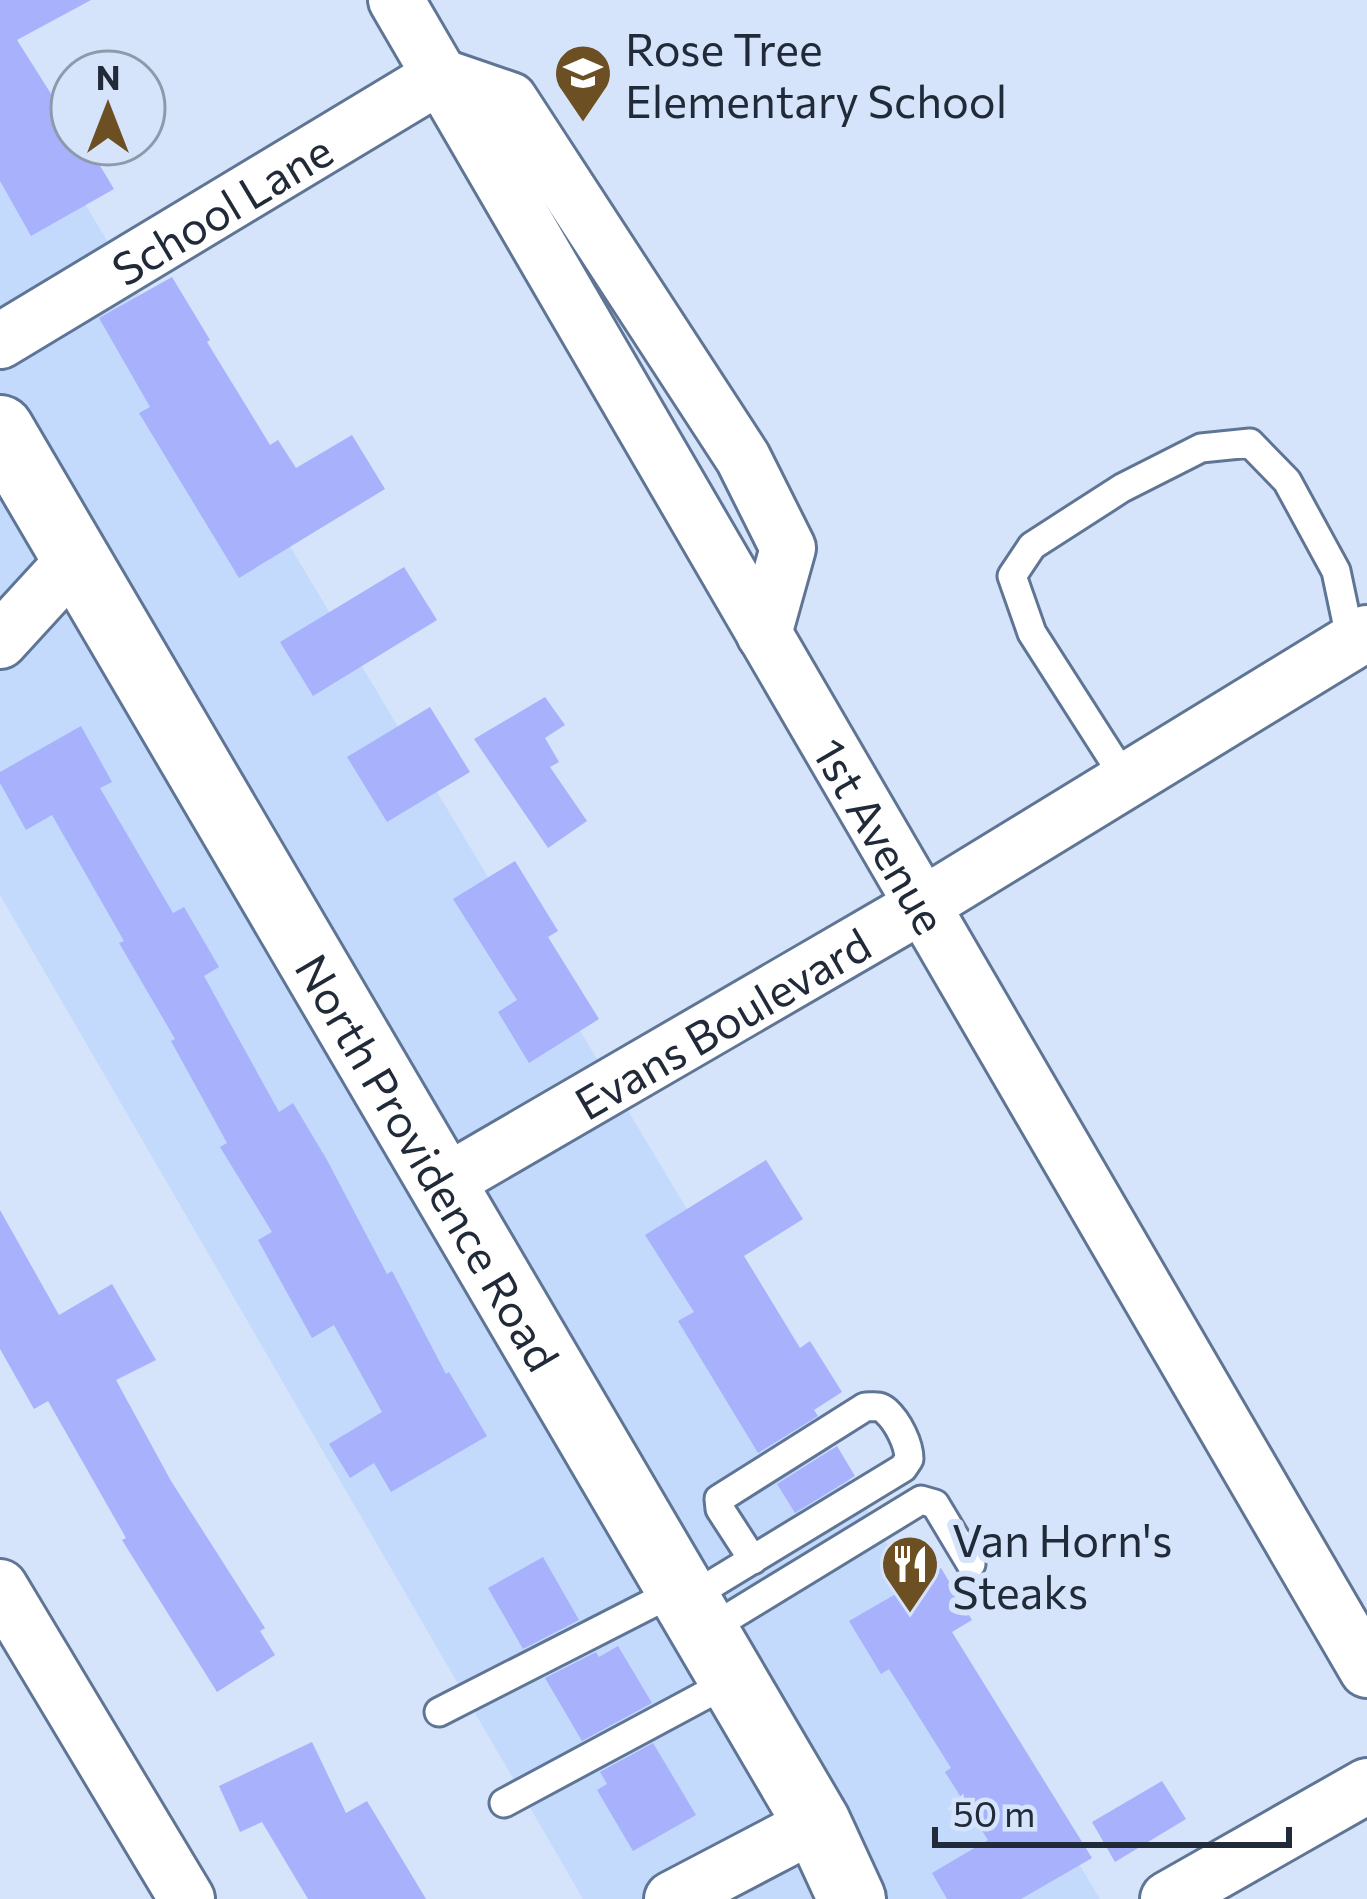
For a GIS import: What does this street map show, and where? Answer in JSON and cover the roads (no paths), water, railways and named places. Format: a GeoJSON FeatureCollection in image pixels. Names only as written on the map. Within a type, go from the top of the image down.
{"type":"FeatureCollection","features":[{"type":"Feature","properties":{"kind":"main road","name":"North Providence Road"},"geometry":{"type":"LineString","coordinates":[[0,429],[817,1823],[852,1899]]}},
{"type":"Feature","properties":{"kind":"street","name":"1st Avenue"},"geometry":{"type":"LineString","coordinates":[[396,0],[1367,1670]]}},
{"type":"Feature","properties":{"kind":"street","name":"School Lane"},"geometry":{"type":"LineString","coordinates":[[0,340],[440,76]]}},
{"type":"Feature","properties":{"kind":"street"},"geometry":{"type":"LineString","coordinates":[[0,641],[76,558]]}},
{"type":"Feature","properties":{"kind":"street","name":"Evans Boulevard"},"geometry":{"type":"LineString","coordinates":[[444,1184],[921,906],[1126,780],[1362,648]]}},
{"type":"Feature","properties":{"kind":"street"},"geometry":{"type":"LineString","coordinates":[[0,1587],[187,1899]]}},
{"type":"Feature","properties":{"kind":"street"},"geometry":{"type":"LineString","coordinates":[[1168,1899],[1367,1786]]}},
{"type":"Feature","properties":{"kind":"street"},"geometry":{"type":"LineString","coordinates":[[672,1899],[817,1823]]}},
{"type":"Feature","properties":{"kind":"lane"},"geometry":{"type":"LineString","coordinates":[[1126,780],[1032,633],[1012,576],[1032,546],[1122,488],[1201,448],[1250,443],[1286,481],[1336,571],[1362,648]]}},
{"type":"Feature","properties":{"kind":"lane"},"geometry":{"type":"LineString","coordinates":[[504,1803],[701,1625],[753,1560],[903,1468],[909,1460],[909,1446],[886,1412],[865,1407],[719,1498],[720,1509],[753,1560]]}},
{"type":"Feature","properties":{"kind":"lane"},"geometry":{"type":"LineString","coordinates":[[439,1712],[701,1625],[921,1500],[935,1504],[971,1564]]}},
{"type":"Feature","properties":{"kind":"place","name":"Rose Tree Elementary School"},"geometry":{"type":"Point","coordinates":[583,124]}},
{"type":"Feature","properties":{"kind":"place","name":"Van Horn's Steaks"},"geometry":{"type":"Point","coordinates":[910,1615]}}]}
